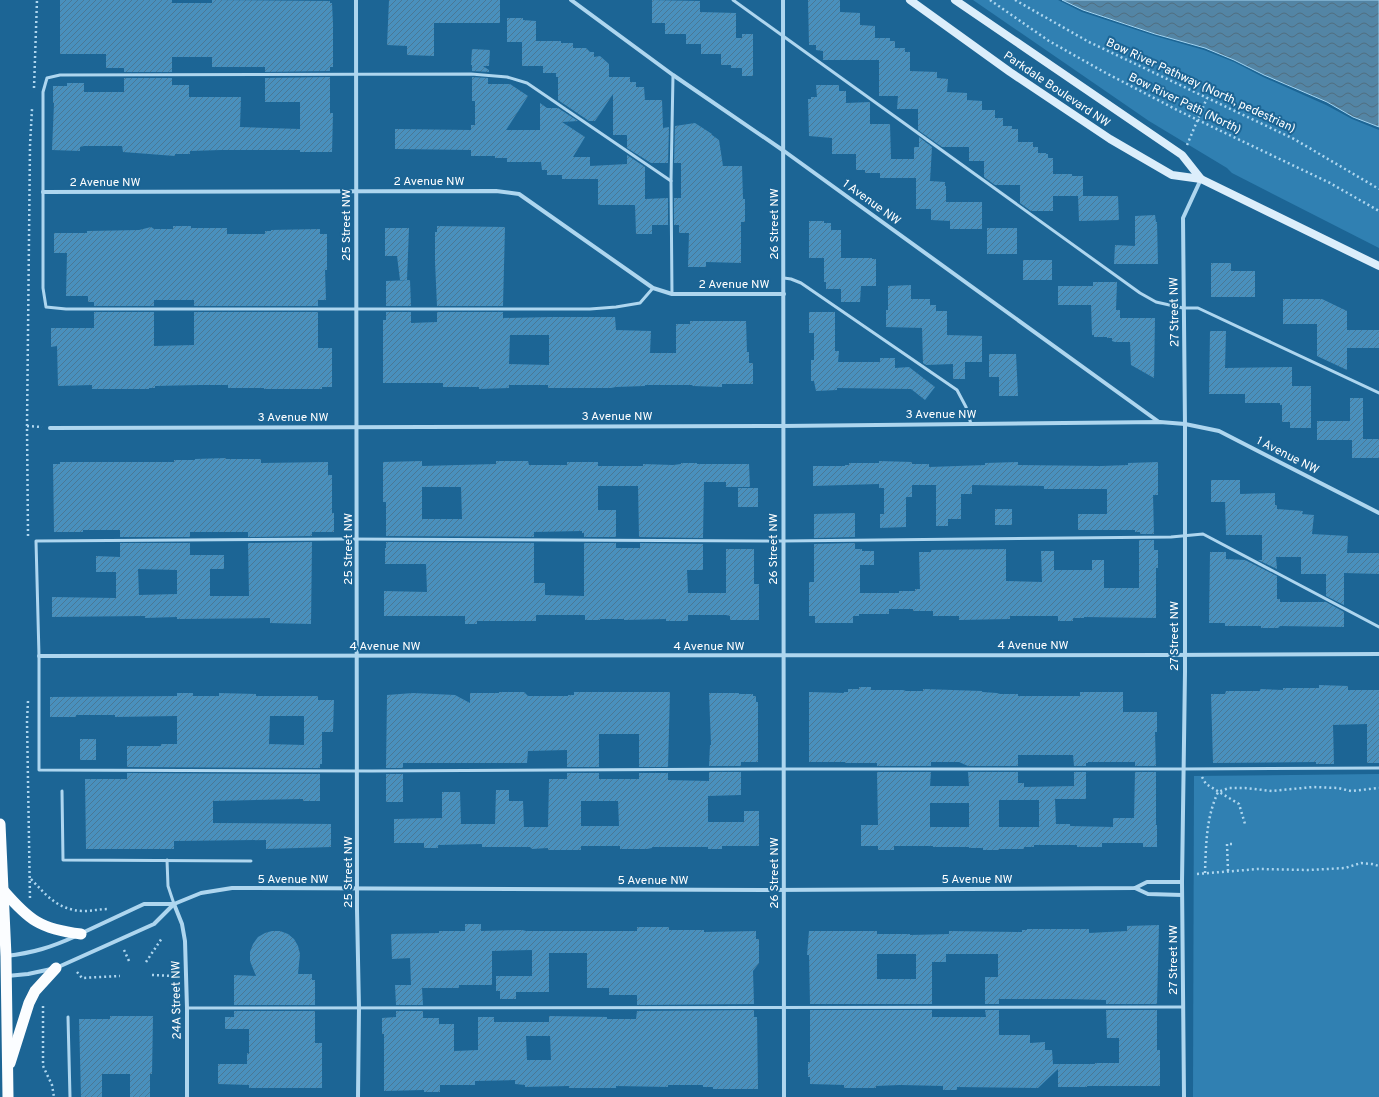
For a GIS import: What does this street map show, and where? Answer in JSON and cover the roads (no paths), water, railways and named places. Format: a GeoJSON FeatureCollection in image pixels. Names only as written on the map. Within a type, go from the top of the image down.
{"type":"FeatureCollection","features":[{"type":"Feature","properties":{"kind":"highway"},"geometry":{"type":"LineString","coordinates":[[0,824],[7,976],[8,1097]]}},
{"type":"Feature","properties":{"kind":"highway"},"geometry":{"type":"LineString","coordinates":[[3,890],[29,918],[60,932],[81,934]]}},
{"type":"Feature","properties":{"kind":"highway"},"geometry":{"type":"LineString","coordinates":[[7,1073],[29,1002],[35,991],[56,968]]}},
{"type":"Feature","properties":{"kind":"main road","name":"Parkdale Boulevard NW"},"geometry":{"type":"LineString","coordinates":[[910,0],[1010,72],[1110,139],[1172,175],[1201,179],[1379,266]]}},
{"type":"Feature","properties":{"kind":"main road","name":"Parkdale Boulevard NW"},"geometry":{"type":"LineString","coordinates":[[955,0],[1182,155],[1201,179]]}},
{"type":"Feature","properties":{"kind":"street","name":"25 Street NW"},"geometry":{"type":"LineString","coordinates":[[356,0],[358,1097]]}},
{"type":"Feature","properties":{"kind":"street","name":"1 Avenue NW"},"geometry":{"type":"LineString","coordinates":[[571,0],[673,75],[784,151],[1160,422]]}},
{"type":"Feature","properties":{"kind":"street","name":"26 Street NW"},"geometry":{"type":"LineString","coordinates":[[783,0],[784,1097]]}},
{"type":"Feature","properties":{"kind":"street","name":"27 Street NW"},"geometry":{"type":"LineString","coordinates":[[1184,1097],[1182,895],[1185,424],[1183,218],[1201,179]]}},
{"type":"Feature","properties":{"kind":"street","name":"2 Avenue NW"},"geometry":{"type":"LineString","coordinates":[[43,192],[496,191],[519,194],[653,288],[672,294],[784,294]]}},
{"type":"Feature","properties":{"kind":"street","name":"3 Avenue NW"},"geometry":{"type":"LineString","coordinates":[[50,428],[783,426],[1160,422],[1185,424]]}},
{"type":"Feature","properties":{"kind":"street","name":"1 Avenue NW"},"geometry":{"type":"LineString","coordinates":[[1185,424],[1219,431],[1379,513]]}},
{"type":"Feature","properties":{"kind":"street","name":"4 Avenue NW"},"geometry":{"type":"LineString","coordinates":[[39,656],[1379,654]]}},
{"type":"Feature","properties":{"kind":"street","name":"5 Avenue NW"},"geometry":{"type":"LineString","coordinates":[[1135,888],[1147,882],[1182,882]]}},
{"type":"Feature","properties":{"kind":"street","name":"5 Avenue NW"},"geometry":{"type":"LineString","coordinates":[[6,956],[29,953],[51,947],[144,904],[174,904],[201,893],[232,888],[783,890],[1135,888],[1148,894],[1182,895]]}},
{"type":"Feature","properties":{"kind":"street","name":"5 Avenue NW"},"geometry":{"type":"LineString","coordinates":[[7,976],[28,974],[56,968],[154,924],[174,904]]}},
{"type":"Feature","properties":{"kind":"street","name":"24A Street NW"},"geometry":{"type":"LineString","coordinates":[[174,904],[182,924],[185,941],[187,1097]]}},
{"type":"Feature","properties":{"kind":"lane"},"geometry":{"type":"LineString","coordinates":[[733,0],[1156,302],[1183,308],[1198,308],[1379,394]]}},
{"type":"Feature","properties":{"kind":"lane"},"geometry":{"type":"LineString","coordinates":[[653,288],[640,303],[590,309],[66,309],[46,306],[43,288],[43,92],[47,78],[60,75],[471,74],[507,77],[527,84],[671,181]]}},
{"type":"Feature","properties":{"kind":"lane"},"geometry":{"type":"LineString","coordinates":[[672,294],[671,181],[673,75]]}},
{"type":"Feature","properties":{"kind":"lane"},"geometry":{"type":"LineString","coordinates":[[784,278],[801,283],[957,390],[966,407],[971,424]]}},
{"type":"Feature","properties":{"kind":"lane"},"geometry":{"type":"LineString","coordinates":[[1379,627],[1203,534],[1171,537],[783,541],[36,541],[39,656],[39,770],[358,771],[1379,768]]}},
{"type":"Feature","properties":{"kind":"lane"},"geometry":{"type":"LineString","coordinates":[[62,791],[63,860],[251,861]]}},
{"type":"Feature","properties":{"kind":"lane"},"geometry":{"type":"LineString","coordinates":[[167,860],[168,886],[174,904]]}},
{"type":"Feature","properties":{"kind":"lane"},"geometry":{"type":"LineString","coordinates":[[187,1008],[1183,1007]]}},
{"type":"Feature","properties":{"kind":"lane"},"geometry":{"type":"LineString","coordinates":[[68,1017],[70,1097]]}},
{"type":"Feature","properties":{"kind":"water"},"geometry":{"type":"Polygon","coordinates":[[[1062,0],[1379,0],[1379,127],[1353,117],[1327,102],[1205,48],[1155,34],[1083,10],[1062,0]]]}}]}
